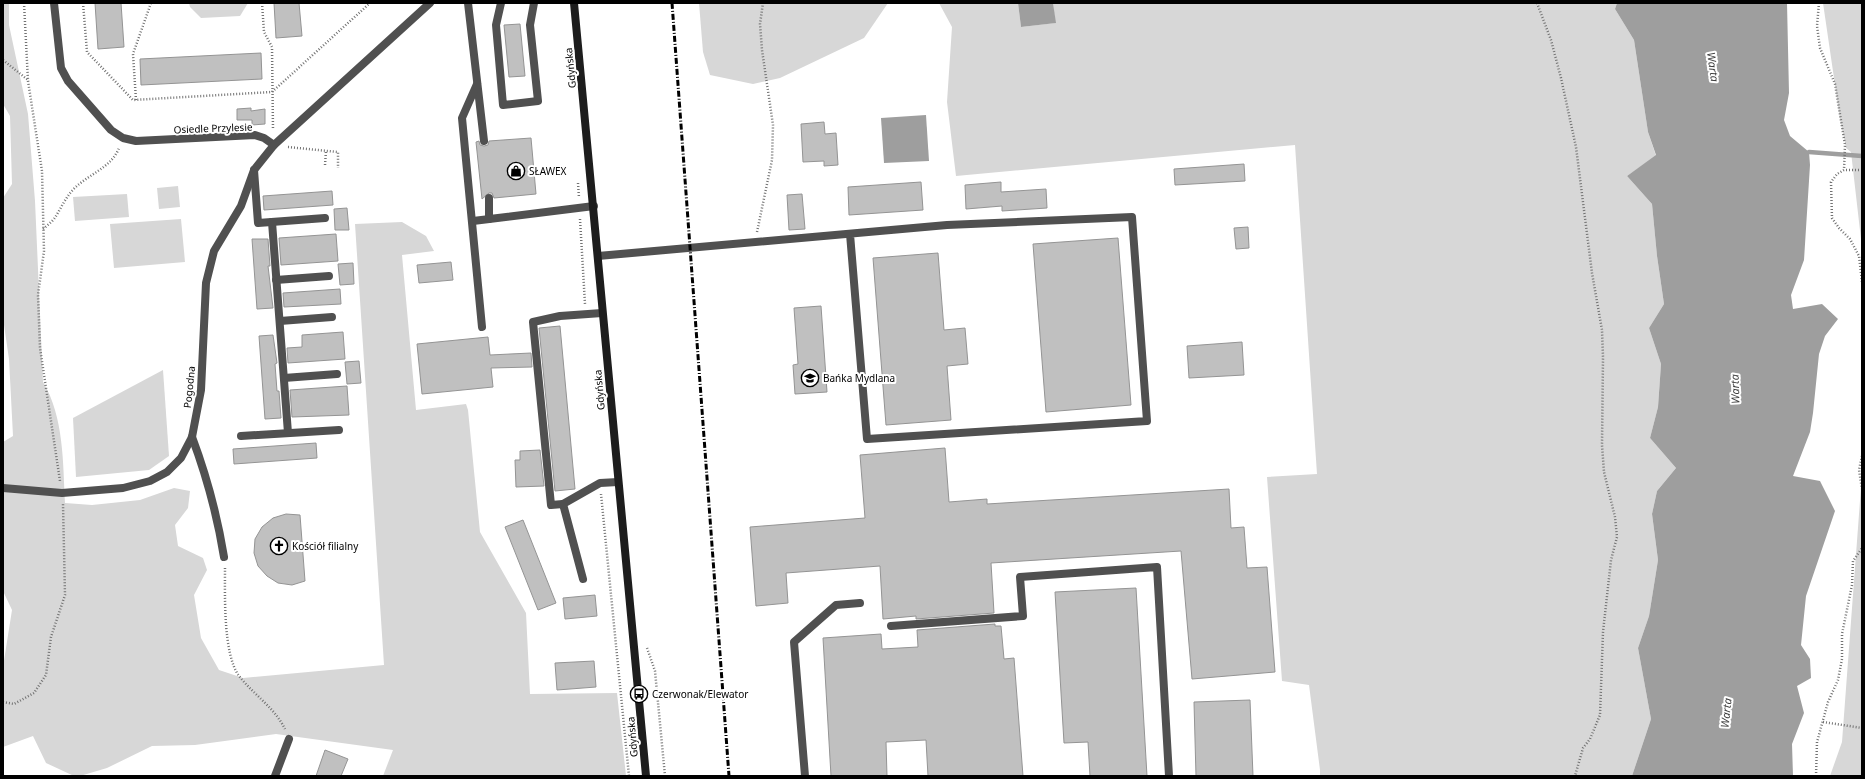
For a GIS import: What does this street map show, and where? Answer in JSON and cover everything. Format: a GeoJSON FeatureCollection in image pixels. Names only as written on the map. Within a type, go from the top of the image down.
{"type":"FeatureCollection","features":[{"type":"Feature","properties":{"kind":"main road","name":"Gdyńska"},"geometry":{"type":"LineString","coordinates":[[574,3],[646,776]]}},
{"type":"Feature","properties":{"kind":"street"},"geometry":{"type":"LineString","coordinates":[[54,3],[61,68],[68,81],[106,124],[123,138]]}},
{"type":"Feature","properties":{"kind":"street"},"geometry":{"type":"LineString","coordinates":[[274,145],[430,3]]}},
{"type":"Feature","properties":{"kind":"street"},"geometry":{"type":"LineString","coordinates":[[468,3],[484,141]]}},
{"type":"Feature","properties":{"kind":"street"},"geometry":{"type":"LineString","coordinates":[[501,3],[496,25],[503,105],[538,101],[530,25],[534,3]]}},
{"type":"Feature","properties":{"kind":"street"},"geometry":{"type":"LineString","coordinates":[[477,84],[462,118],[482,327]]}},
{"type":"Feature","properties":{"kind":"street","name":"Osiedle Przylesie"},"geometry":{"type":"LineString","coordinates":[[123,138],[136,141],[255,135],[264,138],[274,145]]}},
{"type":"Feature","properties":{"kind":"street","name":"Pogodna"},"geometry":{"type":"LineString","coordinates":[[3,488],[62,493],[82,493],[123,488],[150,481],[166,472],[181,458],[192,437],[200,390],[206,283],[214,250],[241,206],[254,170],[274,145]]}},
{"type":"Feature","properties":{"kind":"street"},"geometry":{"type":"LineString","coordinates":[[254,170],[258,223],[325,218]]}},
{"type":"Feature","properties":{"kind":"street"},"geometry":{"type":"LineString","coordinates":[[489,198],[489,219]]}},
{"type":"Feature","properties":{"kind":"street"},"geometry":{"type":"LineString","coordinates":[[473,221],[594,206]]}},
{"type":"Feature","properties":{"kind":"street"},"geometry":{"type":"LineString","coordinates":[[598,256],[947,225],[1132,217],[1147,421],[867,439],[850,234]]}},
{"type":"Feature","properties":{"kind":"street"},"geometry":{"type":"LineString","coordinates":[[272,222],[288,433]]}},
{"type":"Feature","properties":{"kind":"street"},"geometry":{"type":"LineString","coordinates":[[276,280],[329,276]]}},
{"type":"Feature","properties":{"kind":"street"},"geometry":{"type":"LineString","coordinates":[[602,313],[560,316],[533,322],[551,505],[563,504],[600,483],[618,482]]}},
{"type":"Feature","properties":{"kind":"street"},"geometry":{"type":"LineString","coordinates":[[280,321],[332,318]]}},
{"type":"Feature","properties":{"kind":"street"},"geometry":{"type":"LineString","coordinates":[[284,378],[337,374]]}},
{"type":"Feature","properties":{"kind":"street"},"geometry":{"type":"LineString","coordinates":[[241,436],[340,430]]}},
{"type":"Feature","properties":{"kind":"street"},"geometry":{"type":"LineString","coordinates":[[192,437],[207,476],[217,514],[224,557]]}},
{"type":"Feature","properties":{"kind":"street"},"geometry":{"type":"LineString","coordinates":[[563,504],[583,579]]}},
{"type":"Feature","properties":{"kind":"street"},"geometry":{"type":"LineString","coordinates":[[891,626],[1023,616],[1020,577],[1157,566],[1169,776]]}},
{"type":"Feature","properties":{"kind":"street"},"geometry":{"type":"LineString","coordinates":[[805,776],[794,642],[836,605],[860,603]]}},
{"type":"Feature","properties":{"kind":"street"},"geometry":{"type":"LineString","coordinates":[[275,776],[289,739]]}},
{"type":"Feature","properties":{"kind":"path"},"geometry":{"type":"LineString","coordinates":[[3,702],[14,704],[34,694],[46,675],[51,637],[65,595],[62,493],[40,348],[38,295],[44,251],[42,171],[28,81],[24,3]]}},
{"type":"Feature","properties":{"kind":"path"},"geometry":{"type":"LineString","coordinates":[[83,3],[86,52],[133,100],[272,92],[370,3]]}},
{"type":"Feature","properties":{"kind":"path"},"geometry":{"type":"LineString","coordinates":[[136,100],[133,54],[151,3]]}},
{"type":"Feature","properties":{"kind":"path"},"geometry":{"type":"LineString","coordinates":[[262,3],[264,32],[272,47],[274,145],[338,152],[338,168]]}},
{"type":"Feature","properties":{"kind":"path"},"geometry":{"type":"LineString","coordinates":[[755,242],[772,160],[773,125],[762,50],[760,24],[763,3]]}},
{"type":"Feature","properties":{"kind":"path"},"geometry":{"type":"LineString","coordinates":[[1537,3],[1551,40],[1576,147],[1592,273],[1602,330],[1604,357],[1602,445],[1604,472],[1616,517],[1617,537],[1611,560],[1603,632],[1600,716],[1590,739],[1582,748],[1575,776]]}},
{"type":"Feature","properties":{"kind":"path"},"geometry":{"type":"LineString","coordinates":[[1818,3],[1817,26],[1820,48],[1835,84],[1845,155],[1844,170]]}},
{"type":"Feature","properties":{"kind":"path"},"geometry":{"type":"LineString","coordinates":[[3,60],[28,81]]}},
{"type":"Feature","properties":{"kind":"path"},"geometry":{"type":"LineString","coordinates":[[43,230],[55,217],[71,192],[83,180],[104,166],[117,154],[123,138]]}},
{"type":"Feature","properties":{"kind":"path"},"geometry":{"type":"LineString","coordinates":[[325,164],[326,151]]}},
{"type":"Feature","properties":{"kind":"path"},"geometry":{"type":"LineString","coordinates":[[1862,170],[1844,170],[1837,174],[1830,182],[1832,218],[1850,239],[1861,258],[1862,282]]}},
{"type":"Feature","properties":{"kind":"path"},"geometry":{"type":"LineString","coordinates":[[577,176],[586,314]]}},
{"type":"Feature","properties":{"kind":"path"},"geometry":{"type":"LineString","coordinates":[[1862,456],[1859,470],[1862,489]]}},
{"type":"Feature","properties":{"kind":"path"},"geometry":{"type":"LineString","coordinates":[[600,483],[629,776]]}},
{"type":"Feature","properties":{"kind":"path"},"geometry":{"type":"LineString","coordinates":[[1816,776],[1817,742],[1828,702],[1838,680],[1842,659],[1842,634],[1852,585],[1853,561],[1862,548]]}},
{"type":"Feature","properties":{"kind":"path"},"geometry":{"type":"LineString","coordinates":[[224,557],[225,612],[233,663],[238,674],[245,683],[278,716],[289,739]]}},
{"type":"Feature","properties":{"kind":"path"},"geometry":{"type":"LineString","coordinates":[[1823,722],[1862,728]]}},
{"type":"Feature","properties":{"kind":"shaded area"},"geometry":{"type":"Polygon","coordinates":[[[3,3],[9,3],[9,25],[28,114],[35,201],[43,382],[50,396],[59,425],[63,456],[65,503],[92,505],[140,500],[174,488],[190,491],[188,508],[175,525],[178,546],[203,558],[207,570],[194,595],[201,638],[219,670],[243,678],[384,665],[355,224],[402,222],[426,236],[434,251],[402,255],[416,410],[466,404],[468,410],[480,532],[526,613],[530,694],[617,693],[626,776],[383,776],[393,750],[276,734],[195,745],[152,746],[107,768],[80,776],[74,776],[46,763],[33,736],[3,747],[3,667],[12,610],[3,591],[3,442],[13,436],[9,359],[3,318],[3,198],[12,184],[10,116],[3,104],[3,3]]]}},
{"type":"Feature","properties":{"kind":"shaded area"},"geometry":{"type":"Polygon","coordinates":[[[189,3],[248,3],[240,16],[201,18],[190,7],[189,3]]]}},
{"type":"Feature","properties":{"kind":"shaded area"},"geometry":{"type":"Polygon","coordinates":[[[699,3],[888,3],[864,38],[780,78],[753,84],[710,75],[703,52],[699,3]]]}},
{"type":"Feature","properties":{"kind":"shaded area"},"geometry":{"type":"Polygon","coordinates":[[[939,3],[1018,3],[1021,27],[1055,23],[1053,3],[1617,3],[1615,9],[1634,40],[1648,132],[1656,156],[1627,176],[1652,204],[1657,256],[1664,304],[1649,328],[1661,364],[1658,407],[1650,438],[1676,468],[1657,491],[1652,514],[1658,560],[1649,616],[1638,648],[1651,719],[1632,776],[1320,776],[1309,685],[1282,681],[1267,477],[1317,474],[1295,145],[956,176],[947,102],[952,27],[939,3]]]}},
{"type":"Feature","properties":{"kind":"shaded area"},"geometry":{"type":"Polygon","coordinates":[[[1823,3],[1862,3],[1862,248],[1851,152],[1846,148],[1840,119],[1823,3]]]}},
{"type":"Feature","properties":{"kind":"shaded area"},"geometry":{"type":"Polygon","coordinates":[[[178,186],[180,207],[159,209],[157,188],[178,186]]]}},
{"type":"Feature","properties":{"kind":"shaded area"},"geometry":{"type":"Polygon","coordinates":[[[127,194],[129,217],[75,221],[73,197],[127,194]]]}},
{"type":"Feature","properties":{"kind":"shaded area"},"geometry":{"type":"Polygon","coordinates":[[[181,219],[185,262],[114,268],[110,224],[181,219]]]}},
{"type":"Feature","properties":{"kind":"shaded area"},"geometry":{"type":"Polygon","coordinates":[[[163,370],[169,456],[149,470],[76,477],[73,418],[163,370]]]}},
{"type":"Feature","properties":{"kind":"shaded area"},"geometry":{"type":"Polygon","coordinates":[[[1862,474],[1862,776],[1830,776],[1842,742],[1862,474]]]}},
{"type":"Feature","properties":{"kind":"water"},"geometry":{"type":"Polygon","coordinates":[[[1018,3],[1053,3],[1056,23],[1021,27],[1018,3]]]}},
{"type":"Feature","properties":{"kind":"water","name":"Warta"},"geometry":{"type":"Polygon","coordinates":[[[1617,3],[1787,3],[1789,93],[1784,120],[1790,136],[1809,152],[1810,165],[1804,260],[1791,295],[1793,309],[1822,304],[1838,319],[1825,336],[1819,354],[1810,432],[1793,476],[1820,481],[1835,511],[1806,596],[1801,645],[1810,659],[1811,678],[1797,686],[1804,713],[1792,744],[1793,776],[1632,776],[1651,719],[1638,648],[1649,616],[1658,560],[1652,514],[1657,491],[1676,468],[1650,438],[1658,407],[1661,364],[1649,328],[1664,304],[1657,256],[1652,204],[1627,176],[1656,155],[1648,132],[1634,40],[1615,9],[1617,3]]]}},
{"type":"Feature","properties":{"kind":"water"},"geometry":{"type":"Polygon","coordinates":[[[926,115],[929,161],[884,163],[881,118],[926,115]]]}},
{"type":"Feature","properties":{"kind":"building"},"geometry":{"type":"Polygon","coordinates":[[[95,3],[121,3],[124,47],[98,49],[95,3]]]}},
{"type":"Feature","properties":{"kind":"building"},"geometry":{"type":"Polygon","coordinates":[[[274,3],[299,3],[302,36],[276,38],[274,3]]]}},
{"type":"Feature","properties":{"kind":"building"},"geometry":{"type":"Polygon","coordinates":[[[520,24],[525,76],[509,77],[504,25],[520,24]]]}},
{"type":"Feature","properties":{"kind":"building"},"geometry":{"type":"Polygon","coordinates":[[[261,53],[262,79],[141,85],[140,59],[261,53]]]}},
{"type":"Feature","properties":{"kind":"building"},"geometry":{"type":"Polygon","coordinates":[[[251,108],[251,111],[265,109],[265,124],[252,125],[252,120],[237,120],[237,109],[251,108]]]}},
{"type":"Feature","properties":{"kind":"building"},"geometry":{"type":"Polygon","coordinates":[[[824,122],[825,134],[836,133],[838,165],[824,166],[824,161],[803,162],[801,124],[824,122]]]}},
{"type":"Feature","properties":{"kind":"building"},"geometry":{"type":"Polygon","coordinates":[[[531,138],[536,194],[494,198],[492,193],[489,193],[482,199],[476,142],[479,141],[480,145],[484,146],[488,145],[489,141],[531,138]]]}},
{"type":"Feature","properties":{"kind":"building"},"geometry":{"type":"Polygon","coordinates":[[[1244,164],[1245,181],[1175,185],[1174,169],[1244,164]]]}},
{"type":"Feature","properties":{"kind":"building"},"geometry":{"type":"Polygon","coordinates":[[[921,182],[923,210],[849,215],[848,187],[921,182]]]}},
{"type":"Feature","properties":{"kind":"building"},"geometry":{"type":"Polygon","coordinates":[[[1001,182],[1001,192],[1046,189],[1047,208],[1002,211],[1002,206],[966,209],[965,185],[1001,182]]]}},
{"type":"Feature","properties":{"kind":"building"},"geometry":{"type":"Polygon","coordinates":[[[332,191],[333,205],[264,210],[263,196],[332,191]]]}},
{"type":"Feature","properties":{"kind":"building"},"geometry":{"type":"Polygon","coordinates":[[[802,194],[805,229],[789,230],[787,195],[802,194]]]}},
{"type":"Feature","properties":{"kind":"building"},"geometry":{"type":"Polygon","coordinates":[[[347,208],[349,230],[335,230],[334,209],[347,208]]]}},
{"type":"Feature","properties":{"kind":"building"},"geometry":{"type":"Polygon","coordinates":[[[1248,227],[1249,248],[1236,249],[1234,228],[1248,227]]]}},
{"type":"Feature","properties":{"kind":"building"},"geometry":{"type":"Polygon","coordinates":[[[336,234],[338,261],[281,265],[279,238],[336,234]]]}},
{"type":"Feature","properties":{"kind":"building"},"geometry":{"type":"Polygon","coordinates":[[[1118,238],[1131,405],[1046,412],[1033,244],[1118,238]]]}},
{"type":"Feature","properties":{"kind":"building"},"geometry":{"type":"Polygon","coordinates":[[[252,239],[268,239],[270,266],[268,266],[273,308],[257,309],[252,239]]]}},
{"type":"Feature","properties":{"kind":"building"},"geometry":{"type":"Polygon","coordinates":[[[938,253],[944,330],[965,328],[968,364],[947,366],[951,420],[886,425],[873,258],[938,253]]]}},
{"type":"Feature","properties":{"kind":"building"},"geometry":{"type":"Polygon","coordinates":[[[451,262],[453,280],[419,283],[417,265],[451,262]]]}},
{"type":"Feature","properties":{"kind":"building"},"geometry":{"type":"Polygon","coordinates":[[[353,263],[354,284],[340,285],[338,264],[353,263]]]}},
{"type":"Feature","properties":{"kind":"building"},"geometry":{"type":"Polygon","coordinates":[[[340,289],[341,304],[284,307],[283,293],[340,289]]]}},
{"type":"Feature","properties":{"kind":"building"},"geometry":{"type":"Polygon","coordinates":[[[821,306],[827,392],[795,394],[793,365],[798,364],[794,308],[821,306]]]}},
{"type":"Feature","properties":{"kind":"building"},"geometry":{"type":"Polygon","coordinates":[[[560,326],[575,489],[555,491],[539,328],[560,326]]]}},
{"type":"Feature","properties":{"kind":"building"},"geometry":{"type":"Polygon","coordinates":[[[343,332],[345,359],[288,363],[287,348],[302,347],[302,335],[343,332]]]}},
{"type":"Feature","properties":{"kind":"building"},"geometry":{"type":"Polygon","coordinates":[[[273,335],[277,363],[275,364],[277,391],[279,391],[281,418],[265,419],[259,336],[273,335]]]}},
{"type":"Feature","properties":{"kind":"building"},"geometry":{"type":"Polygon","coordinates":[[[488,337],[490,355],[531,353],[532,367],[491,368],[493,387],[422,394],[417,344],[488,337]]]}},
{"type":"Feature","properties":{"kind":"building"},"geometry":{"type":"Polygon","coordinates":[[[1242,342],[1244,375],[1189,378],[1187,346],[1242,342]]]}},
{"type":"Feature","properties":{"kind":"building"},"geometry":{"type":"Polygon","coordinates":[[[359,361],[361,383],[347,384],[345,362],[359,361]]]}},
{"type":"Feature","properties":{"kind":"building"},"geometry":{"type":"Polygon","coordinates":[[[347,386],[349,415],[292,417],[290,390],[347,386]]]}},
{"type":"Feature","properties":{"kind":"building"},"geometry":{"type":"Polygon","coordinates":[[[316,443],[317,458],[234,464],[233,449],[316,443]]]}},
{"type":"Feature","properties":{"kind":"building"},"geometry":{"type":"Polygon","coordinates":[[[945,448],[949,502],[987,499],[987,504],[1229,489],[1231,528],[1244,527],[1247,568],[1267,567],[1275,672],[1192,679],[1181,551],[991,563],[994,613],[916,619],[916,616],[883,619],[880,566],[786,573],[788,603],[756,606],[750,527],[865,518],[860,455],[945,448]]]}},
{"type":"Feature","properties":{"kind":"building"},"geometry":{"type":"Polygon","coordinates":[[[540,450],[544,486],[516,487],[515,460],[520,460],[520,451],[540,450]]]}},
{"type":"Feature","properties":{"kind":"building","name":"Kościół filialny"},"geometry":{"type":"Polygon","coordinates":[[[286,514],[300,515],[305,581],[292,585],[278,583],[267,576],[258,566],[254,553],[255,539],[262,527],[273,518],[286,514]]]}},
{"type":"Feature","properties":{"kind":"building"},"geometry":{"type":"Polygon","coordinates":[[[523,520],[556,603],[538,610],[505,527],[523,520]]]}},
{"type":"Feature","properties":{"kind":"building"},"geometry":{"type":"Polygon","coordinates":[[[1136,588],[1147,776],[1090,776],[1088,742],[1064,743],[1055,592],[1136,588]]]}},
{"type":"Feature","properties":{"kind":"building"},"geometry":{"type":"Polygon","coordinates":[[[595,595],[597,616],[565,619],[563,598],[595,595]]]}},
{"type":"Feature","properties":{"kind":"building"},"geometry":{"type":"Polygon","coordinates":[[[995,624],[995,626],[1001,626],[1004,659],[1014,658],[1023,776],[928,776],[926,740],[886,742],[887,776],[831,776],[823,638],[881,634],[882,649],[918,647],[917,630],[995,624]]]}},
{"type":"Feature","properties":{"kind":"building"},"geometry":{"type":"Polygon","coordinates":[[[594,661],[596,687],[557,690],[555,663],[594,661]]]}},
{"type":"Feature","properties":{"kind":"building"},"geometry":{"type":"Polygon","coordinates":[[[1250,700],[1253,776],[1196,776],[1194,702],[1250,700]]]}},
{"type":"Feature","properties":{"kind":"building"},"geometry":{"type":"Polygon","coordinates":[[[325,750],[348,759],[341,776],[316,776],[325,750]]]}},
{"type":"Feature","properties":{"kind":"waterway"},"geometry":{"type":"LineString","coordinates":[[1809,152],[1862,156]]}},
{"type":"Feature","properties":{"kind":"railway"},"geometry":{"type":"LineString","coordinates":[[672,3],[729,776]]}},
{"type":"Feature","properties":{"kind":"place","name":"SŁAWEX"},"geometry":{"type":"Point","coordinates":[516,171]}},
{"type":"Feature","properties":{"kind":"place","name":"Bańka Mydlana"},"geometry":{"type":"Point","coordinates":[810,378]}},
{"type":"Feature","properties":{"kind":"place","name":"Kościół filialny"},"geometry":{"type":"Point","coordinates":[279,546]}},
{"type":"Feature","properties":{"kind":"place","name":"Czerwonak/Elewator"},"geometry":{"type":"Point","coordinates":[639,694]}}]}
